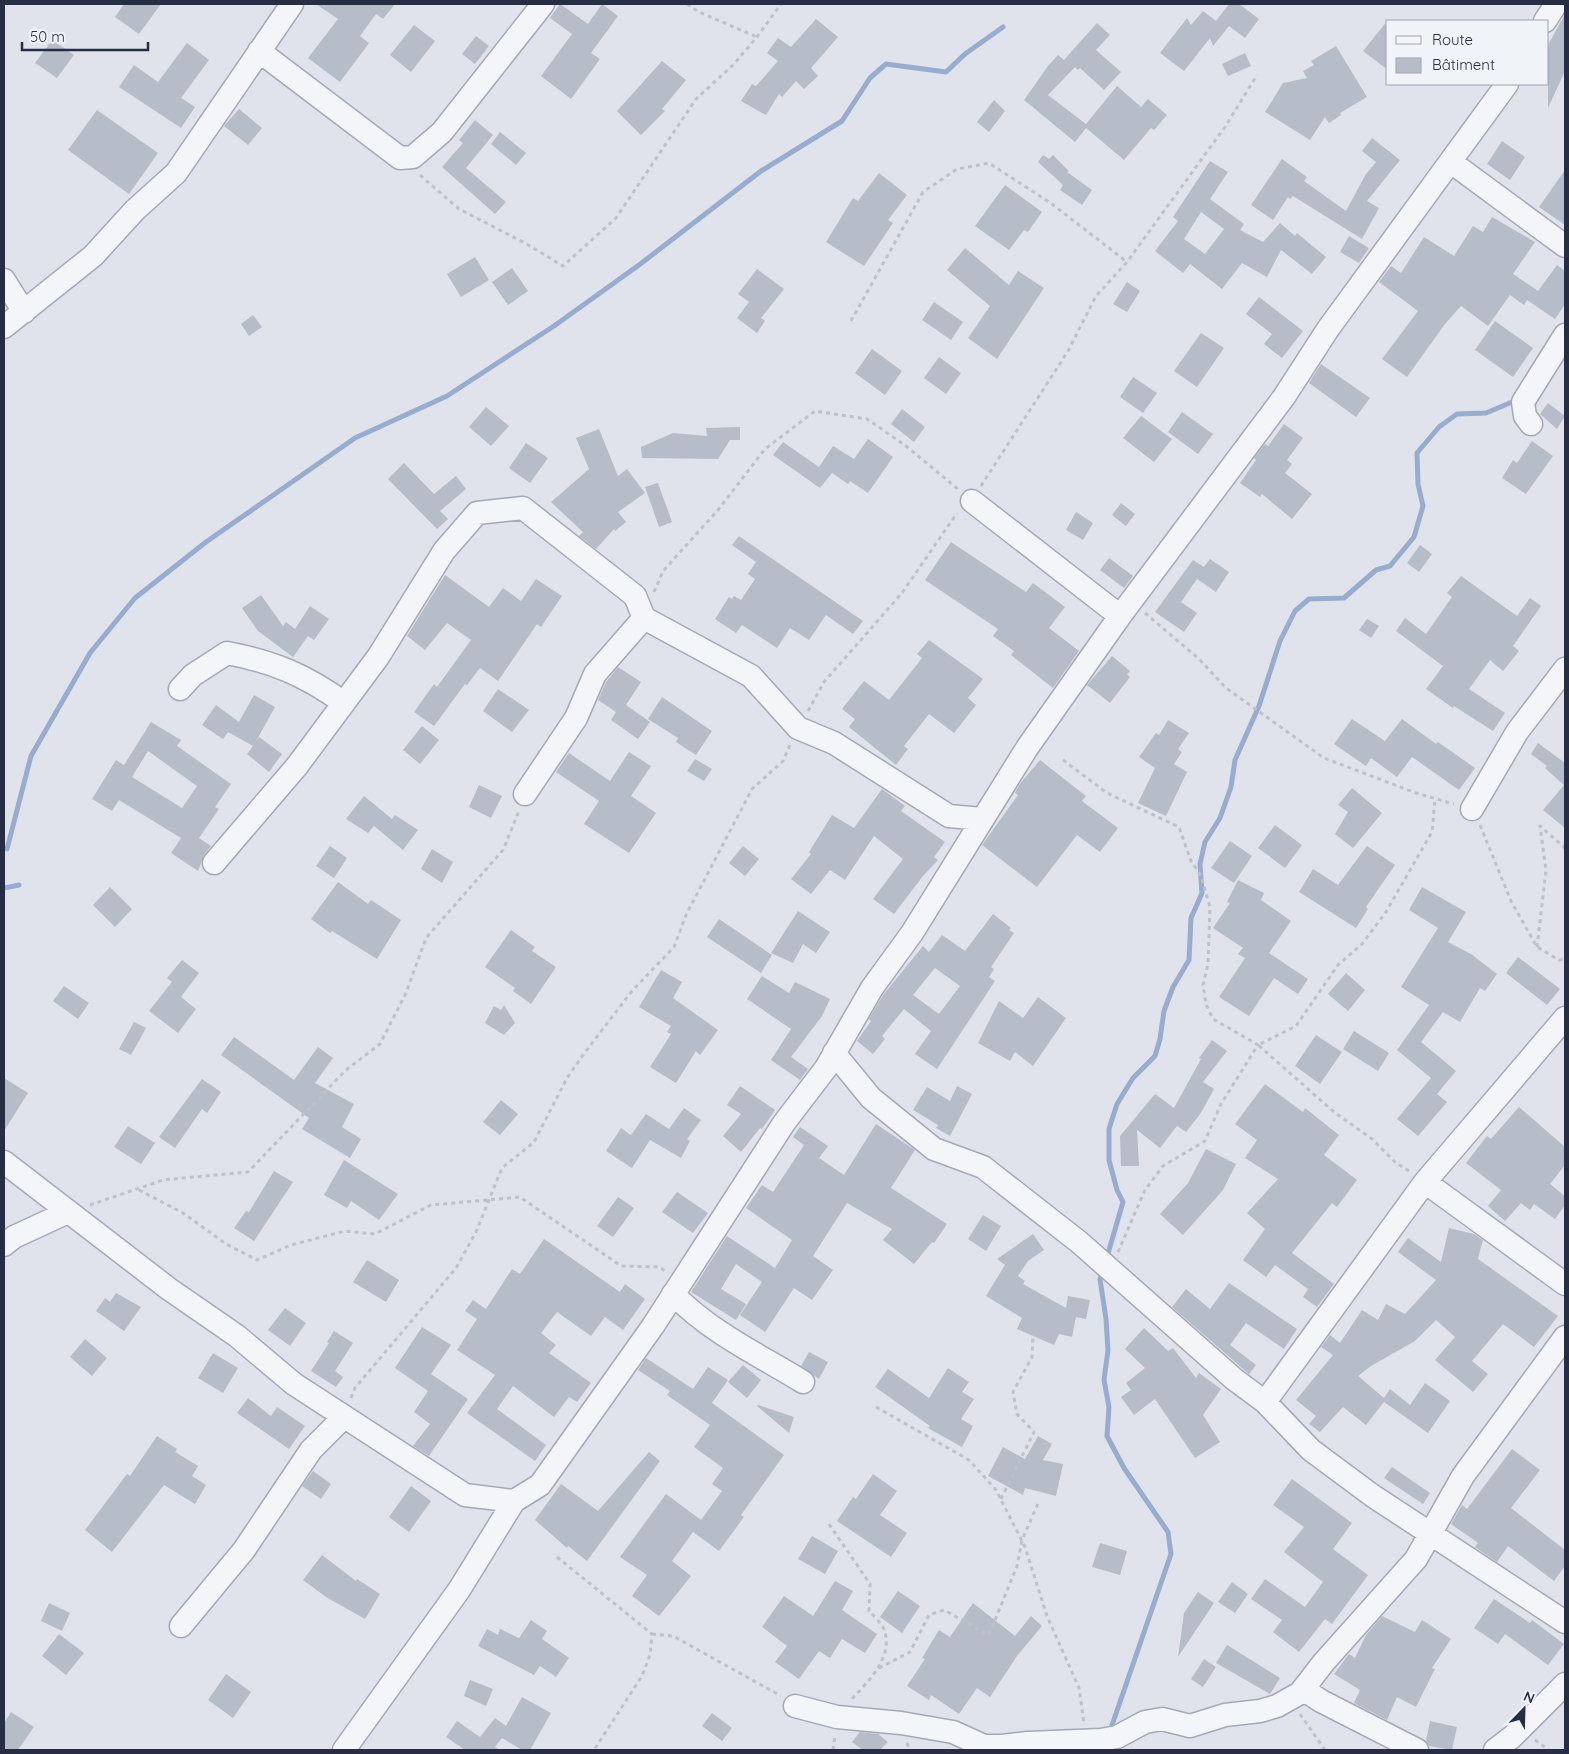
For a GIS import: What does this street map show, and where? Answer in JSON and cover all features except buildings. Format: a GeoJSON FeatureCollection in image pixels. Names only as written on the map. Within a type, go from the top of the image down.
{"type":"FeatureCollection","features":[{"type":"Feature","properties":{"kind":"street"},"geometry":{"type":"LineString","coordinates":[[4,327],[93,256],[135,210],[176,173],[292,4]]}},
{"type":"Feature","properties":{"kind":"street"},"geometry":{"type":"LineString","coordinates":[[259,51],[400,158],[413,157],[442,132],[543,4]]}},
{"type":"Feature","properties":{"kind":"street"},"geometry":{"type":"LineString","coordinates":[[1546,20],[1556,4]]}},
{"type":"Feature","properties":{"kind":"street"},"geometry":{"type":"LineString","coordinates":[[344,1750],[460,1590],[514,1501],[540,1485],[676,1290],[784,1123],[826,1068],[872,988],[912,933],[1027,748],[1126,609],[1284,398],[1328,329],[1402,224],[1451,162],[1506,85]]}},
{"type":"Feature","properties":{"kind":"street"},"geometry":{"type":"LineString","coordinates":[[1451,162],[1565,246]]}},
{"type":"Feature","properties":{"kind":"street"},"geometry":{"type":"LineString","coordinates":[[4,280],[24,312]]}},
{"type":"Feature","properties":{"kind":"street"},"geometry":{"type":"LineString","coordinates":[[1531,424],[1525,416],[1523,402],[1565,335]]}},
{"type":"Feature","properties":{"kind":"street"},"geometry":{"type":"LineString","coordinates":[[972,501],[1126,609]]}},
{"type":"Feature","properties":{"kind":"street"},"geometry":{"type":"LineString","coordinates":[[214,863],[297,766],[378,657],[444,552],[477,512],[523,508],[634,596],[644,618],[750,676],[798,728],[834,744],[949,816],[982,819]]}},
{"type":"Feature","properties":{"kind":"street"},"geometry":{"type":"LineString","coordinates":[[525,794],[576,718],[595,674],[644,618]]}},
{"type":"Feature","properties":{"kind":"street"},"geometry":{"type":"LineString","coordinates":[[180,689],[193,675],[226,653],[265,661],[318,684],[344,703]]}},
{"type":"Feature","properties":{"kind":"street"},"geometry":{"type":"LineString","coordinates":[[1472,809],[1516,732],[1565,669]]}},
{"type":"Feature","properties":{"kind":"street"},"geometry":{"type":"LineString","coordinates":[[1265,1402],[1425,1182],[1565,1018]]}},
{"type":"Feature","properties":{"kind":"street"},"geometry":{"type":"LineString","coordinates":[[834,1053],[871,1098],[934,1149],[983,1167],[1079,1242],[1234,1379],[1265,1402],[1312,1450],[1373,1496],[1565,1622]]}},
{"type":"Feature","properties":{"kind":"street"},"geometry":{"type":"LineString","coordinates":[[4,1162],[170,1289],[237,1336],[294,1384],[464,1495],[514,1501]]}},
{"type":"Feature","properties":{"kind":"street"},"geometry":{"type":"LineString","coordinates":[[1425,1182],[1565,1284]]}},
{"type":"Feature","properties":{"kind":"street"},"geometry":{"type":"LineString","coordinates":[[4,1245],[14,1237],[68,1212]]}},
{"type":"Feature","properties":{"kind":"street"},"geometry":{"type":"LineString","coordinates":[[676,1290],[691,1312],[727,1339],[803,1382]]}},
{"type":"Feature","properties":{"kind":"street"},"geometry":{"type":"LineString","coordinates":[[796,1706],[837,1717],[901,1723],[953,1732],[984,1746],[1117,1737],[1145,1722],[1162,1719],[1190,1726],[1225,1715],[1260,1711],[1296,1694],[1407,1571],[1463,1476],[1565,1337]]}},
{"type":"Feature","properties":{"kind":"street"},"geometry":{"type":"LineString","coordinates":[[181,1626],[244,1550],[311,1450],[344,1417]]}},
{"type":"Feature","properties":{"kind":"street"},"geometry":{"type":"LineString","coordinates":[[1495,1750],[1512,1737],[1565,1684]]}},
{"type":"Feature","properties":{"kind":"street"},"geometry":{"type":"LineString","coordinates":[[1296,1694],[1321,1701],[1416,1750]]}},
{"type":"Feature","properties":{"kind":"path"},"geometry":{"type":"LineString","coordinates":[[686,4],[699,12],[757,37]]}},
{"type":"Feature","properties":{"kind":"path"},"geometry":{"type":"LineString","coordinates":[[400,158],[459,209],[525,243],[563,266],[616,218],[696,99],[733,65],[757,37],[781,4]]}},
{"type":"Feature","properties":{"kind":"path"},"geometry":{"type":"LineString","coordinates":[[851,320],[923,192],[957,169],[989,163],[1052,204],[1127,262]]}},
{"type":"Feature","properties":{"kind":"path"},"geometry":{"type":"LineString","coordinates":[[644,618],[662,571],[718,510],[765,449],[814,411],[867,419],[906,446],[972,501]]}},
{"type":"Feature","properties":{"kind":"path"},"geometry":{"type":"LineString","coordinates":[[1126,609],[1199,659],[1226,688],[1324,758],[1416,794],[1472,809],[1511,901],[1537,947],[1559,960],[1565,960]]}},
{"type":"Feature","properties":{"kind":"path"},"geometry":{"type":"LineString","coordinates":[[1063,760],[1107,793],[1178,827],[1191,861],[1201,876],[1210,907],[1208,964],[1203,985],[1206,1004],[1213,1019],[1258,1045],[1334,1112],[1372,1139],[1396,1162],[1425,1182]]}},
{"type":"Feature","properties":{"kind":"path"},"geometry":{"type":"LineString","coordinates":[[68,1212],[163,1180],[248,1172],[346,1070],[380,1044],[406,993],[426,938],[504,850],[525,794]]}},
{"type":"Feature","properties":{"kind":"path"},"geometry":{"type":"LineString","coordinates":[[1114,1272],[1119,1246],[1145,1190],[1163,1166],[1205,1141],[1221,1104],[1258,1045],[1296,1026],[1338,964],[1362,944],[1386,912],[1432,832],[1435,798]]}},
{"type":"Feature","properties":{"kind":"path"},"geometry":{"type":"LineString","coordinates":[[1537,947],[1546,870],[1540,826],[1565,848]]}},
{"type":"Feature","properties":{"kind":"path"},"geometry":{"type":"LineString","coordinates":[[138,1190],[183,1213],[226,1244],[257,1260],[291,1244],[345,1232],[375,1234],[430,1205],[520,1197],[621,1266],[660,1267],[676,1290]]}},
{"type":"Feature","properties":{"kind":"path"},"geometry":{"type":"LineString","coordinates":[[1000,1499],[1034,1432],[1017,1414],[1013,1392],[1032,1357],[1033,1338]]}},
{"type":"Feature","properties":{"kind":"path"},"geometry":{"type":"LineString","coordinates":[[876,1407],[969,1460],[996,1490],[1022,1540],[1038,1582],[1047,1616],[1079,1688],[1087,1740]]}},
{"type":"Feature","properties":{"kind":"path"},"geometry":{"type":"LineString","coordinates":[[879,1668],[910,1652],[930,1615],[944,1610],[989,1635],[1017,1566],[1022,1540],[1039,1501]]}},
{"type":"Feature","properties":{"kind":"path"},"geometry":{"type":"LineString","coordinates":[[829,1524],[870,1584],[869,1611],[884,1629],[886,1648],[879,1668],[837,1717],[833,1750]]}},
{"type":"Feature","properties":{"kind":"path"},"geometry":{"type":"LineString","coordinates":[[556,1558],[652,1634],[674,1636],[768,1687],[796,1706]]}},
{"type":"Feature","properties":{"kind":"path"},"geometry":{"type":"LineString","coordinates":[[594,1750],[642,1676],[650,1655],[652,1634]]}},
{"type":"Feature","properties":{"kind":"path"},"geometry":{"type":"LineString","coordinates":[[1296,1694],[1325,1750]]}},
{"type":"Feature","properties":{"kind":"waterway"},"geometry":{"type":"LineString","coordinates":[[7,849],[31,756],[90,653],[135,598],[206,542],[355,438],[447,396],[554,326],[639,265],[761,171],[842,121],[870,78],[886,64],[946,72],[965,54],[1003,27]]}},
{"type":"Feature","properties":{"kind":"waterway"},"geometry":{"type":"LineString","coordinates":[[1107,1257],[1123,1202],[1117,1190],[1109,1160],[1109,1129],[1117,1104],[1133,1078],[1155,1056],[1160,1039],[1164,1011],[1173,987],[1189,960],[1191,918],[1202,893],[1200,864],[1205,842],[1220,818],[1231,787],[1235,760],[1259,706],[1280,641],[1295,611],[1309,599],[1344,598],[1376,570],[1390,566],[1414,537],[1423,506],[1418,484],[1417,453],[1439,427],[1457,414],[1486,413],[1512,402],[1515,398]]}},
{"type":"Feature","properties":{"kind":"waterway"},"geometry":{"type":"LineString","coordinates":[[4,888],[19,885]]}},
{"type":"Feature","properties":{"kind":"waterway"},"geometry":{"type":"LineString","coordinates":[[1103,1270],[1100,1279],[1108,1350],[1104,1380],[1109,1407],[1107,1436],[1124,1468],[1168,1532],[1171,1554],[1110,1731]]}}]}
